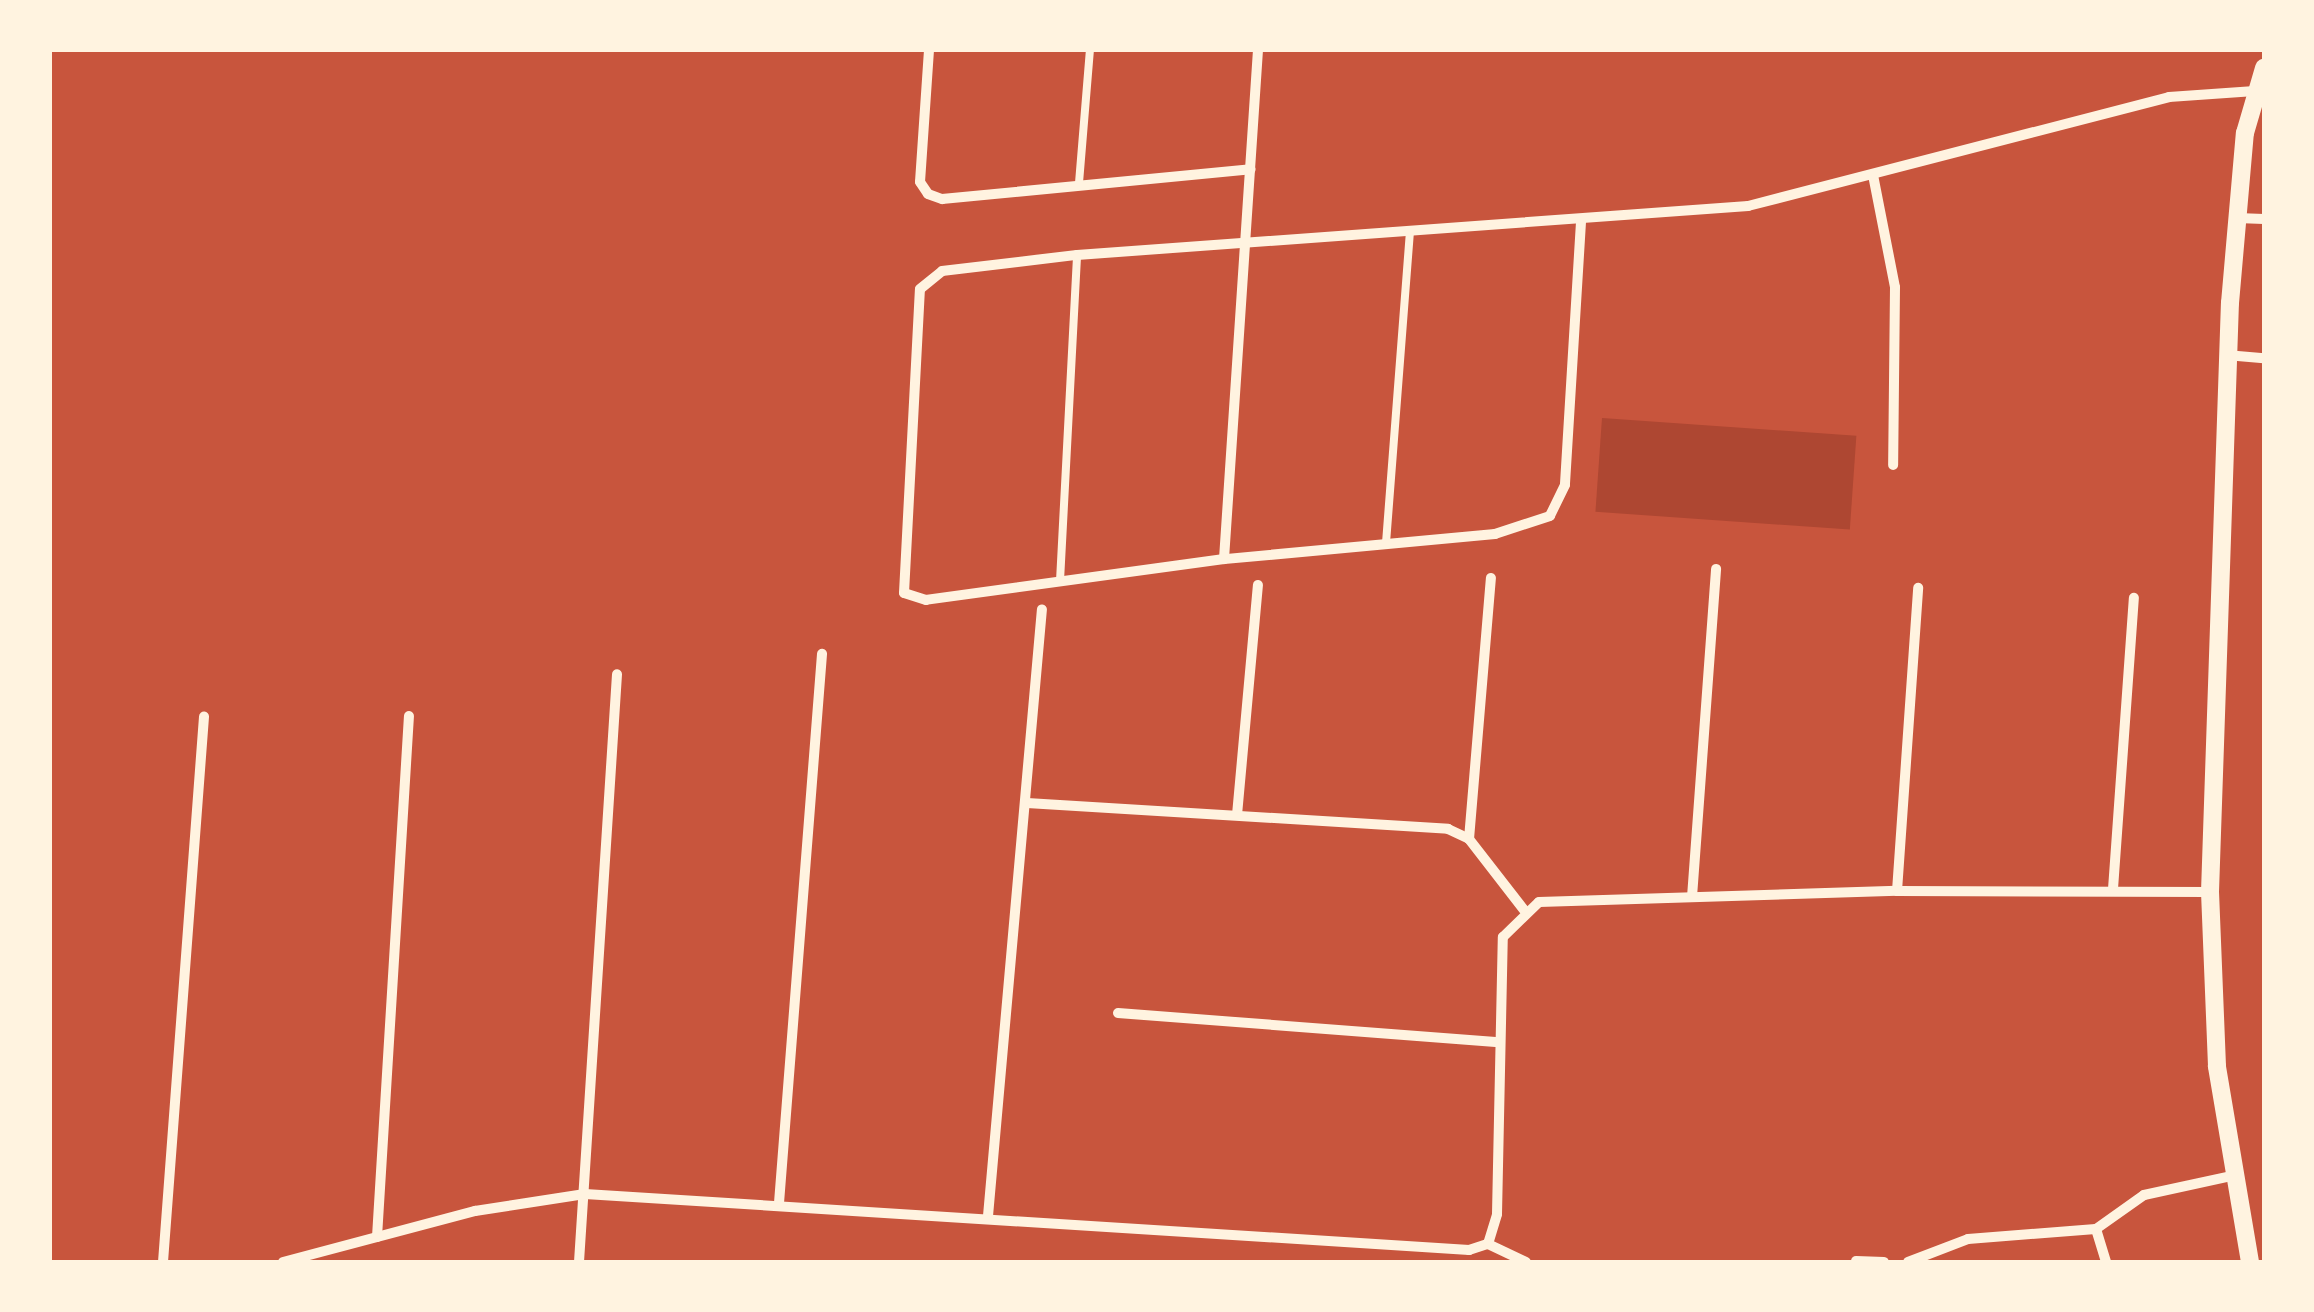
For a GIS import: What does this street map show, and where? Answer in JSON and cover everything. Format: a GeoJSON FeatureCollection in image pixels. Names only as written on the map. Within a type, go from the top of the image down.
{"type":"FeatureCollection","features":[{"type":"Feature","properties":{"kind":"street"},"geometry":{"type":"LineString","coordinates":[[929,50],[920,182],[928,194],[942,199],[1251,169]]}},
{"type":"Feature","properties":{"kind":"street"},"geometry":{"type":"LineString","coordinates":[[1224,558],[1258,50]]}},
{"type":"Feature","properties":{"kind":"street"},"geometry":{"type":"LineString","coordinates":[[2250,1262],[2232,1176],[2216,1066],[2210,892],[2226,355],[2236,218],[2254,91],[2264,68]]}},
{"type":"Feature","properties":{"kind":"street"},"geometry":{"type":"LineString","coordinates":[[1581,222],[1562,503],[1531,526],[1224,558],[926,600],[904,593],[920,289],[942,271],[1076,254],[1581,222],[1748,206],[2168,98],[2254,91]]}},
{"type":"Feature","properties":{"kind":"street"},"geometry":{"type":"LineString","coordinates":[[1872,175],[1897,322],[1893,465]]}},
{"type":"Feature","properties":{"kind":"street"},"geometry":{"type":"LineString","coordinates":[[2236,218],[2264,219]]}},
{"type":"Feature","properties":{"kind":"street"},"geometry":{"type":"LineString","coordinates":[[2226,355],[2264,358]]}},
{"type":"Feature","properties":{"kind":"street"},"geometry":{"type":"LineString","coordinates":[[1692,897],[1716,569]]}},
{"type":"Feature","properties":{"kind":"street"},"geometry":{"type":"LineString","coordinates":[[1469,839],[1491,578]]}},
{"type":"Feature","properties":{"kind":"street"},"geometry":{"type":"LineString","coordinates":[[1237,815],[1258,585]]}},
{"type":"Feature","properties":{"kind":"street"},"geometry":{"type":"LineString","coordinates":[[1896,892],[1918,588]]}},
{"type":"Feature","properties":{"kind":"street"},"geometry":{"type":"LineString","coordinates":[[2112,888],[2134,598]]}},
{"type":"Feature","properties":{"kind":"street"},"geometry":{"type":"LineString","coordinates":[[988,1216],[1042,609]]}},
{"type":"Feature","properties":{"kind":"street"},"geometry":{"type":"LineString","coordinates":[[779,1203],[822,654]]}},
{"type":"Feature","properties":{"kind":"street"},"geometry":{"type":"LineString","coordinates":[[580,1262],[618,674]]}},
{"type":"Feature","properties":{"kind":"street"},"geometry":{"type":"LineString","coordinates":[[377,1236],[410,716]]}},
{"type":"Feature","properties":{"kind":"street"},"geometry":{"type":"LineString","coordinates":[[163,1262],[204,717]]}},
{"type":"Feature","properties":{"kind":"street"},"geometry":{"type":"LineString","coordinates":[[1027,803],[1422,825],[1469,839],[1524,910]]}},
{"type":"Feature","properties":{"kind":"street"},"geometry":{"type":"LineString","coordinates":[[1488,1244],[1497,1214],[1503,937],[1524,910],[1560,899],[2112,888],[2210,892]]}},
{"type":"Feature","properties":{"kind":"street"},"geometry":{"type":"LineString","coordinates":[[1118,1014],[1499,1042]]}},
{"type":"Feature","properties":{"kind":"street"},"geometry":{"type":"LineString","coordinates":[[1908,1262],[1981,1236],[2096,1228],[2128,1201],[2232,1176]]}},
{"type":"Feature","properties":{"kind":"street"},"geometry":{"type":"LineString","coordinates":[[283,1262],[536,1198],[585,1194],[988,1216],[1470,1250],[1488,1244],[1526,1262]]}},
{"type":"Feature","properties":{"kind":"street"},"geometry":{"type":"LineString","coordinates":[[2096,1228],[2106,1262]]}},
{"type":"Feature","properties":{"kind":"street"},"geometry":{"type":"LineString","coordinates":[[1856,1261],[1884,1262]]}},
{"type":"Feature","properties":{"kind":"lane"},"geometry":{"type":"LineString","coordinates":[[1079,183],[1090,50]]}},
{"type":"Feature","properties":{"kind":"lane"},"geometry":{"type":"LineString","coordinates":[[1386,544],[1410,232]]}},
{"type":"Feature","properties":{"kind":"lane"},"geometry":{"type":"LineString","coordinates":[[1060,582],[1076,254]]}},
{"type":"Feature","properties":{"kind":"shaded area"},"geometry":{"type":"Polygon","coordinates":[[[1602,418],[1856,436],[1850,530],[1595,512],[1602,418]]]}}]}
